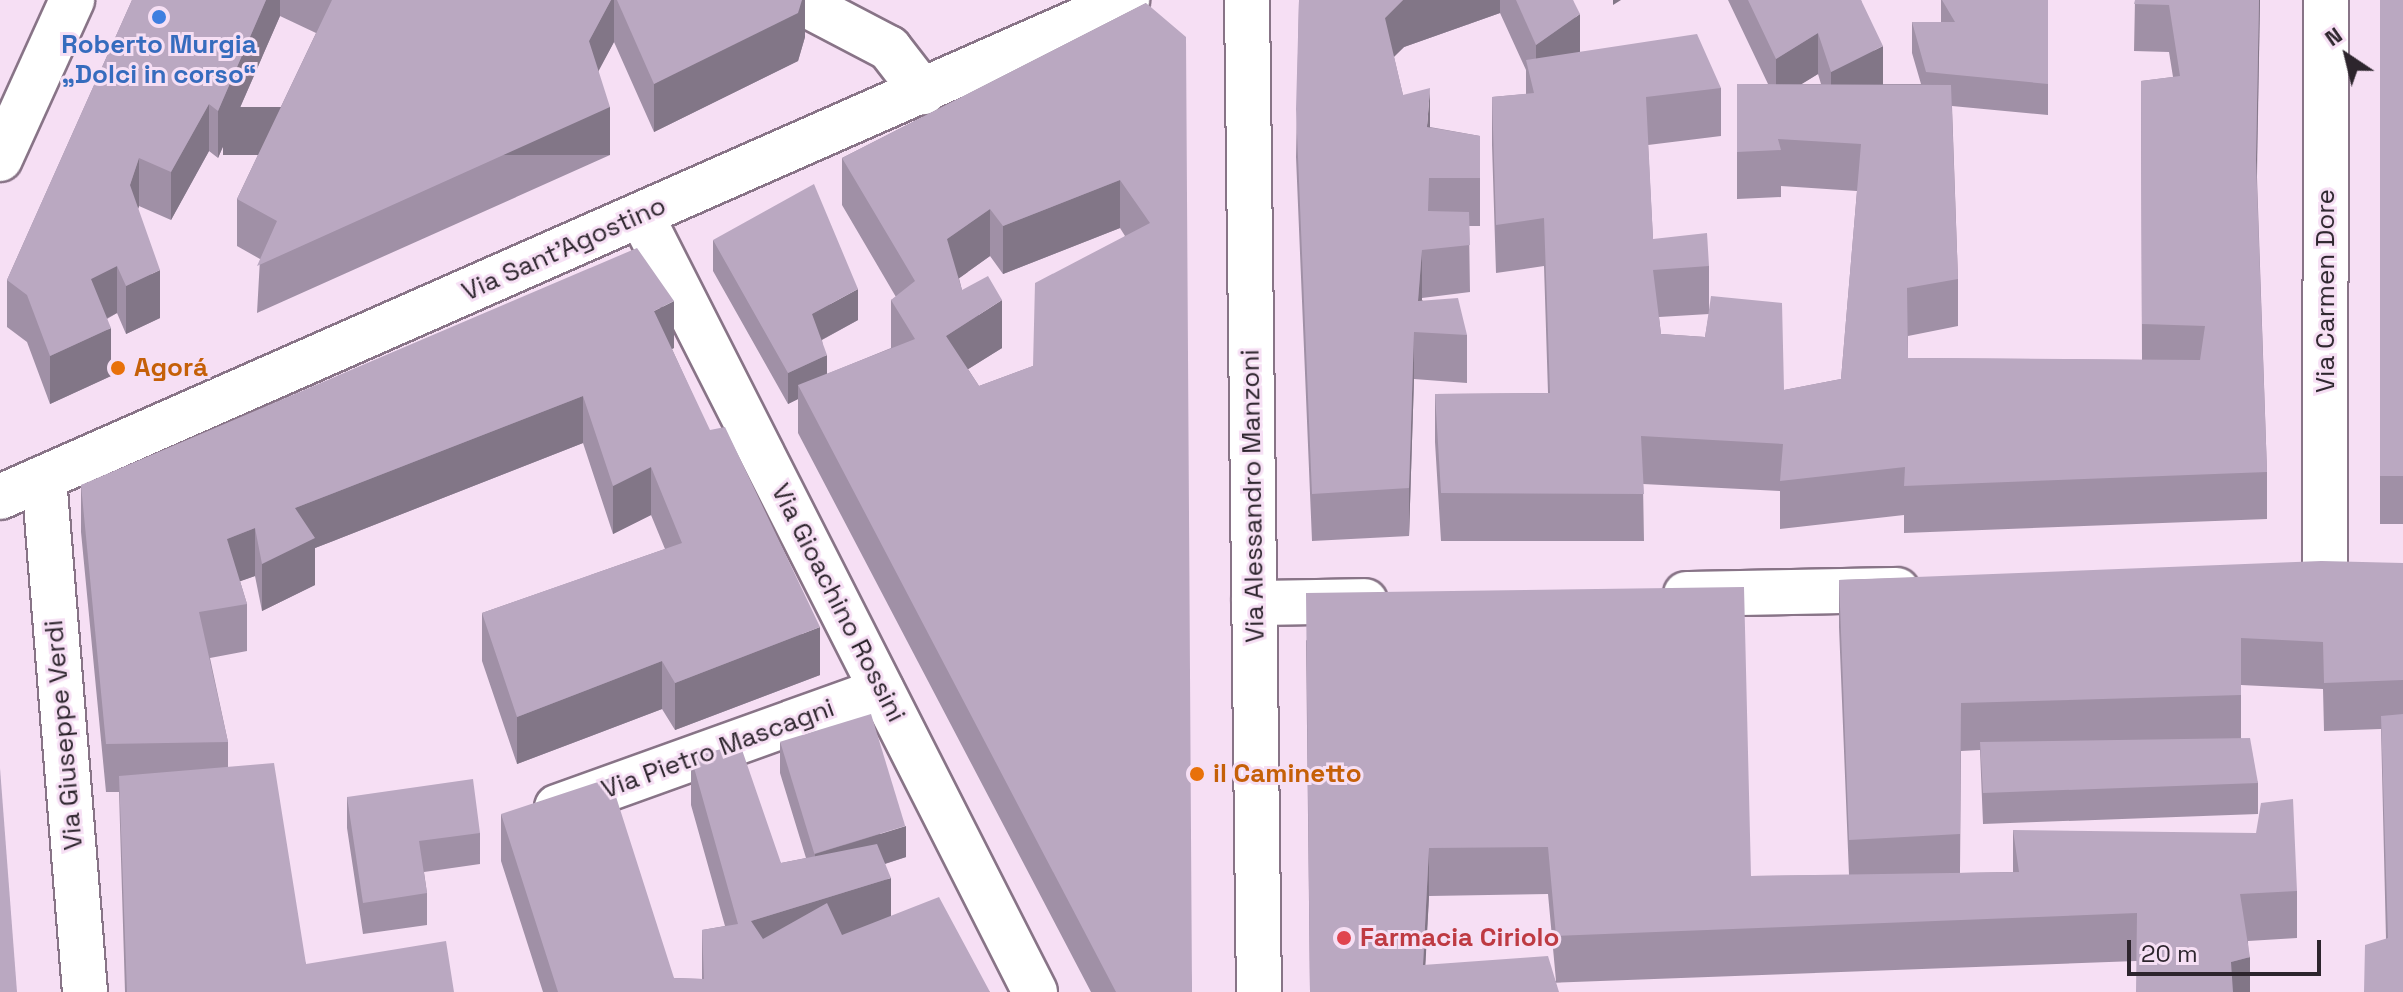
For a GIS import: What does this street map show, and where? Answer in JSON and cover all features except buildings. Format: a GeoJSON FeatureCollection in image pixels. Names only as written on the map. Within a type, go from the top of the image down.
{"type":"FeatureCollection","features":[{"type":"Feature","properties":{"kind":"street"},"geometry":{"type":"LineString","coordinates":[[0,159],[72,0]]}},
{"type":"Feature","properties":{"kind":"street"},"geometry":{"type":"LineString","coordinates":[[797,0],[889,48],[923,92]]}},
{"type":"Feature","properties":{"kind":"street","name":"Via Sant'Agostino"},"geometry":{"type":"LineString","coordinates":[[0,497],[923,92],[1060,16],[1127,0]]}},
{"type":"Feature","properties":{"kind":"street","name":"Via Alessandro Manzoni"},"geometry":{"type":"LineString","coordinates":[[1247,0],[1259,992]]}},
{"type":"Feature","properties":{"kind":"street","name":"Via Carmen Dore"},"geometry":{"type":"LineString","coordinates":[[2325,581],[2326,0]]}},
{"type":"Feature","properties":{"kind":"street","name":"Via Gioachino Rossini"},"geometry":{"type":"LineString","coordinates":[[641,215],[1035,992]]}},
{"type":"Feature","properties":{"kind":"street","name":"Via Giuseppe Verdi"},"geometry":{"type":"LineString","coordinates":[[44,478],[85,992]]}},
{"type":"Feature","properties":{"kind":"street"},"geometry":{"type":"LineString","coordinates":[[2277,582],[2372,578]]}},
{"type":"Feature","properties":{"kind":"street"},"geometry":{"type":"LineString","coordinates":[[1644,595],[1945,589]]}},
{"type":"Feature","properties":{"kind":"street"},"geometry":{"type":"LineString","coordinates":[[1254,603],[1406,600]]}},
{"type":"Feature","properties":{"kind":"street","name":"Via Pietro Mascagni"},"geometry":{"type":"LineString","coordinates":[[510,824],[882,690]]}},
{"type":"Feature","properties":{"kind":"place","name":"Roberto Murgia „Dolci in corso“"},"geometry":{"type":"Point","coordinates":[159,17]}},
{"type":"Feature","properties":{"kind":"place","name":"Agorá"},"geometry":{"type":"Point","coordinates":[118,368]}},
{"type":"Feature","properties":{"kind":"place","name":"il Caminetto"},"geometry":{"type":"Point","coordinates":[1197,774]}},
{"type":"Feature","properties":{"kind":"place","name":"Farmacia Ciriolo"},"geometry":{"type":"Point","coordinates":[1344,938]}}]}
